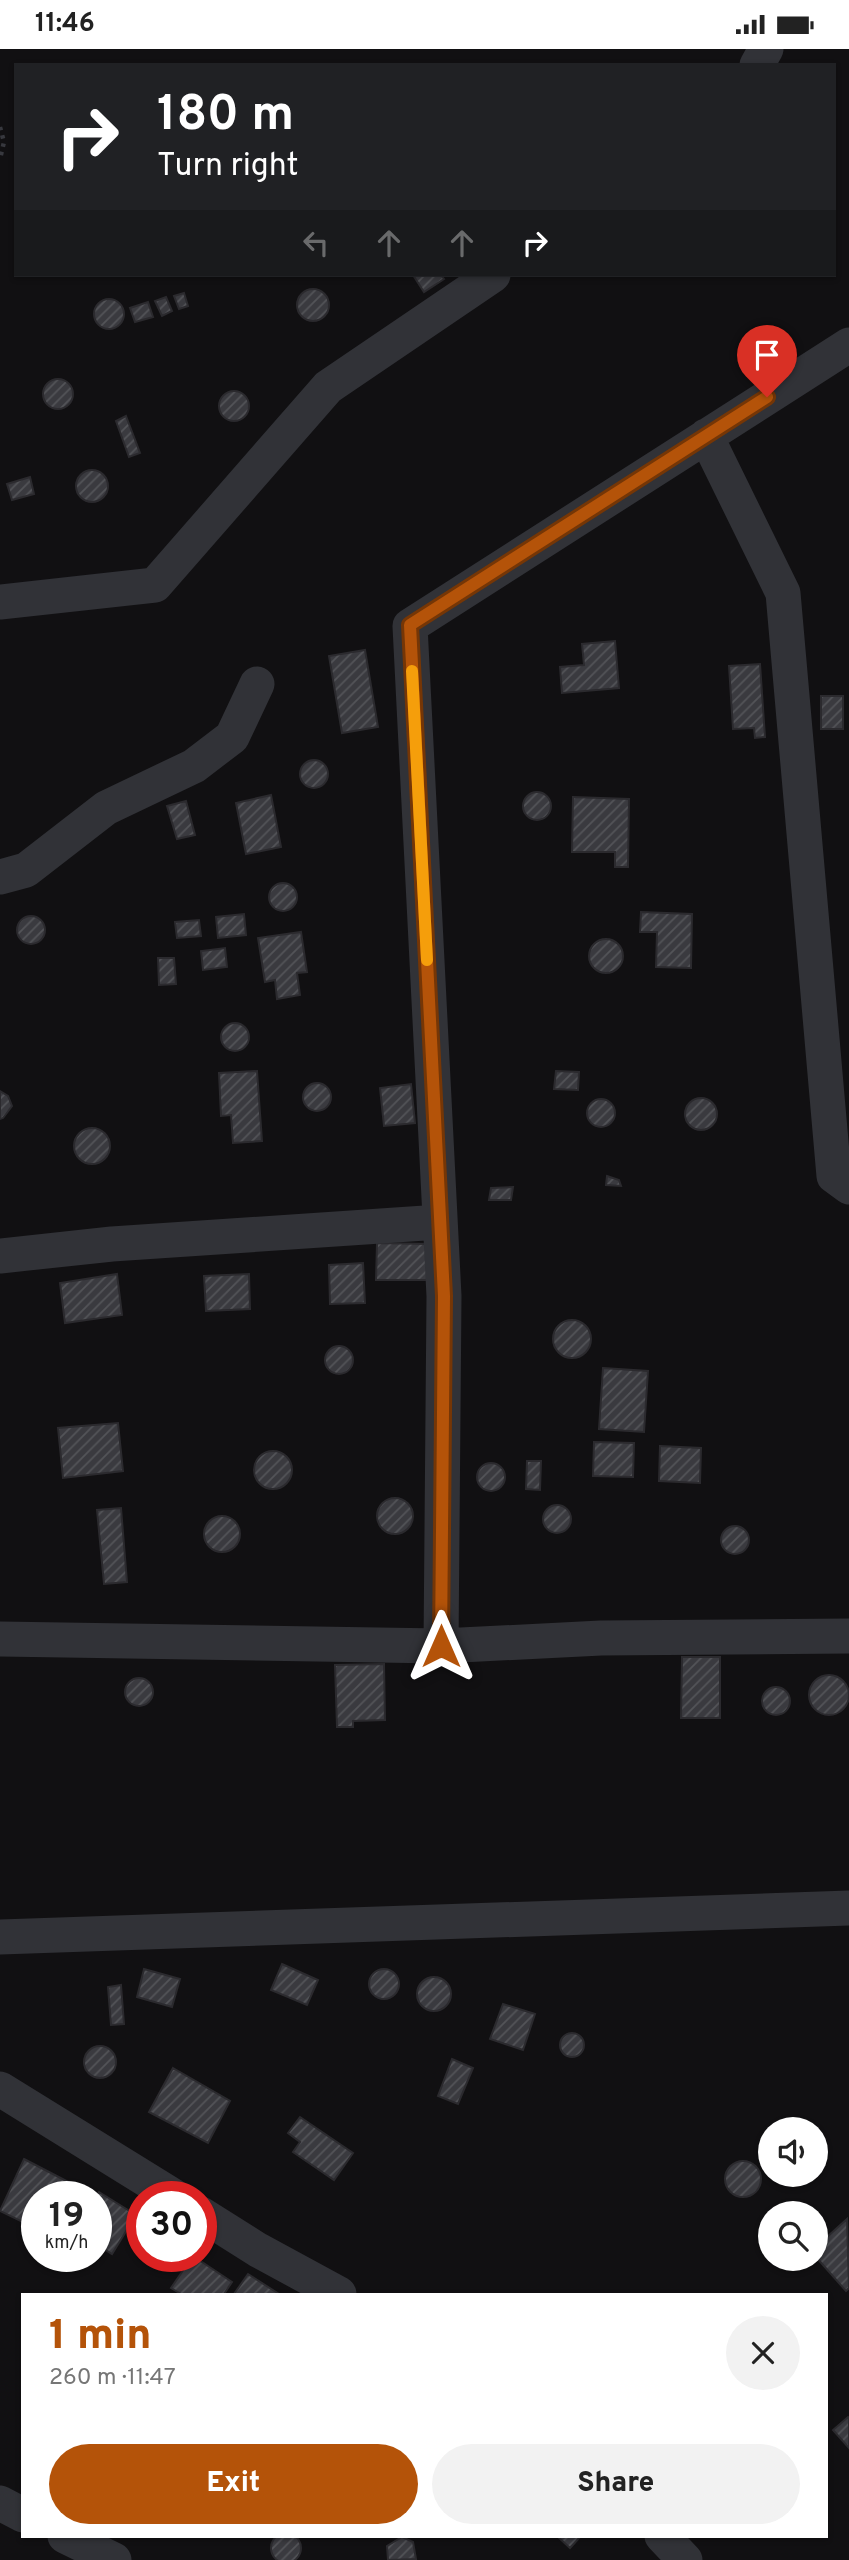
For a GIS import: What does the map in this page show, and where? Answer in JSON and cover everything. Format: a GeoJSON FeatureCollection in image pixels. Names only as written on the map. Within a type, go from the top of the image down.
{"type":"FeatureCollection","features":[{"type":"Feature","properties":{"kind":"street"},"geometry":{"type":"LineString","coordinates":[[0,602],[155,585],[328,387],[490,277]]}},
{"type":"Feature","properties":{"kind":"street"},"geometry":{"type":"LineString","coordinates":[[441,1646],[444,1296],[410,625],[849,345]]}},
{"type":"Feature","properties":{"kind":"street"},"geometry":{"type":"LineString","coordinates":[[706,436],[783,593],[834,1176],[849,1187]]}},
{"type":"Feature","properties":{"kind":"street"},"geometry":{"type":"LineString","coordinates":[[0,877],[26,870],[106,808],[194,766],[232,737],[257,684]]}},
{"type":"Feature","properties":{"kind":"street"},"geometry":{"type":"LineString","coordinates":[[0,1257],[113,1244],[440,1222]]}},
{"type":"Feature","properties":{"kind":"street"},"geometry":{"type":"LineString","coordinates":[[0,1639],[441,1646],[601,1639],[849,1636]]}},
{"type":"Feature","properties":{"kind":"street"},"geometry":{"type":"LineString","coordinates":[[0,1937],[849,1908]]}},
{"type":"Feature","properties":{"kind":"street"},"geometry":{"type":"LineString","coordinates":[[0,2089],[149,2181]]}},
{"type":"Feature","properties":{"kind":"street"},"geometry":{"type":"LineString","coordinates":[[217,2224],[258,2251],[337,2293]]}},
{"type":"Feature","properties":{"kind":"street"},"geometry":{"type":"LineString","coordinates":[[0,2504],[21,2514]]}},
{"type":"Feature","properties":{"kind":"street"},"geometry":{"type":"LineString","coordinates":[[69,2538],[114,2560]]}},
{"type":"Feature","properties":{"kind":"street"},"geometry":{"type":"LineString","coordinates":[[664,2538],[685,2560]]}},
{"type":"Feature","properties":{"kind":"path"},"geometry":{"type":"LineString","coordinates":[[0,127],[4,142],[0,159]]}},
{"type":"Feature","properties":{"kind":"building"},"geometry":{"type":"Polygon","coordinates":[[[414,277],[444,279],[424,292],[414,277]]]}},
{"type":"Feature","properties":{"kind":"building"},"geometry":{"type":"Polygon","coordinates":[[[313,289],[324,294],[329,305],[324,316],[313,321],[302,316],[297,305],[302,294],[313,289]]]}},
{"type":"Feature","properties":{"kind":"building"},"geometry":{"type":"Polygon","coordinates":[[[184,293],[188,306],[179,309],[174,296],[184,293]]]}},
{"type":"Feature","properties":{"kind":"building"},"geometry":{"type":"Polygon","coordinates":[[[166,297],[172,311],[162,316],[155,301],[166,297]]]}},
{"type":"Feature","properties":{"kind":"building"},"geometry":{"type":"Polygon","coordinates":[[[109,299],[120,303],[124,314],[120,325],[109,329],[98,325],[94,314],[98,303],[109,299]]]}},
{"type":"Feature","properties":{"kind":"building"},"geometry":{"type":"Polygon","coordinates":[[[148,302],[153,317],[135,322],[130,308],[148,302]]]}},
{"type":"Feature","properties":{"kind":"building"},"geometry":{"type":"Polygon","coordinates":[[[58,379],[69,383],[73,394],[69,405],[58,409],[47,405],[43,394],[47,383],[58,379]]]}},
{"type":"Feature","properties":{"kind":"building"},"geometry":{"type":"Polygon","coordinates":[[[234,391],[245,395],[249,406],[245,417],[234,421],[223,417],[219,406],[223,395],[234,391]]]}},
{"type":"Feature","properties":{"kind":"building"},"geometry":{"type":"Polygon","coordinates":[[[126,416],[140,453],[129,457],[116,421],[126,416]]]}},
{"type":"Feature","properties":{"kind":"building"},"geometry":{"type":"Polygon","coordinates":[[[92,470],[103,475],[108,486],[103,497],[92,502],[81,497],[76,486],[81,475],[92,470]]]}},
{"type":"Feature","properties":{"kind":"building"},"geometry":{"type":"Polygon","coordinates":[[[30,477],[34,494],[12,500],[7,484],[30,477]]]}},
{"type":"Feature","properties":{"kind":"building"},"geometry":{"type":"Polygon","coordinates":[[[615,641],[619,688],[562,693],[560,667],[584,665],[582,644],[615,641]]]}},
{"type":"Feature","properties":{"kind":"building"},"geometry":{"type":"Polygon","coordinates":[[[365,650],[378,727],[342,733],[329,656],[365,650]]]}},
{"type":"Feature","properties":{"kind":"building"},"geometry":{"type":"Polygon","coordinates":[[[760,664],[765,737],[755,738],[754,728],[733,729],[729,666],[760,664]]]}},
{"type":"Feature","properties":{"kind":"building"},"geometry":{"type":"Polygon","coordinates":[[[821,696],[843,696],[843,729],[821,729],[821,696]]]}},
{"type":"Feature","properties":{"kind":"building"},"geometry":{"type":"Polygon","coordinates":[[[314,760],[324,764],[328,774],[324,784],[314,788],[304,784],[300,774],[304,764],[314,760]]]}},
{"type":"Feature","properties":{"kind":"building"},"geometry":{"type":"Polygon","coordinates":[[[537,792],[547,796],[551,806],[547,816],[537,820],[527,816],[523,806],[527,796],[537,792]]]}},
{"type":"Feature","properties":{"kind":"building"},"geometry":{"type":"Polygon","coordinates":[[[271,795],[281,847],[246,854],[236,803],[271,795]]]}},
{"type":"Feature","properties":{"kind":"building"},"geometry":{"type":"Polygon","coordinates":[[[573,797],[629,799],[628,867],[615,867],[615,852],[572,852],[573,797]]]}},
{"type":"Feature","properties":{"kind":"building"},"geometry":{"type":"Polygon","coordinates":[[[186,801],[195,835],[177,839],[167,806],[186,801]]]}},
{"type":"Feature","properties":{"kind":"building"},"geometry":{"type":"Polygon","coordinates":[[[283,883],[293,887],[297,897],[293,907],[283,911],[273,907],[269,897],[273,887],[283,883]]]}},
{"type":"Feature","properties":{"kind":"building"},"geometry":{"type":"Polygon","coordinates":[[[641,912],[692,914],[691,968],[656,967],[657,932],[640,932],[641,912]]]}},
{"type":"Feature","properties":{"kind":"building"},"geometry":{"type":"Polygon","coordinates":[[[244,914],[246,935],[218,938],[216,917],[244,914]]]}},
{"type":"Feature","properties":{"kind":"building"},"geometry":{"type":"Polygon","coordinates":[[[31,916],[41,920],[45,930],[41,940],[31,944],[21,940],[17,930],[21,920],[31,916]]]}},
{"type":"Feature","properties":{"kind":"building"},"geometry":{"type":"Polygon","coordinates":[[[199,920],[201,936],[177,938],[175,922],[199,920]]]}},
{"type":"Feature","properties":{"kind":"building"},"geometry":{"type":"Polygon","coordinates":[[[301,932],[307,972],[297,973],[300,995],[277,999],[275,980],[265,982],[258,938],[301,932]]]}},
{"type":"Feature","properties":{"kind":"building"},"geometry":{"type":"Polygon","coordinates":[[[606,939],[618,944],[623,956],[618,968],[606,973],[594,968],[589,956],[594,944],[606,939]]]}},
{"type":"Feature","properties":{"kind":"building"},"geometry":{"type":"Polygon","coordinates":[[[225,948],[227,967],[203,970],[201,951],[225,948]]]}},
{"type":"Feature","properties":{"kind":"building"},"geometry":{"type":"Polygon","coordinates":[[[158,958],[174,958],[176,984],[159,985],[158,958]]]}},
{"type":"Feature","properties":{"kind":"building"},"geometry":{"type":"Polygon","coordinates":[[[235,1023],[245,1027],[249,1037],[245,1047],[235,1051],[225,1047],[221,1037],[225,1027],[235,1023]]]}},
{"type":"Feature","properties":{"kind":"building"},"geometry":{"type":"Polygon","coordinates":[[[257,1071],[262,1141],[233,1143],[231,1115],[221,1116],[219,1073],[257,1071]]]}},
{"type":"Feature","properties":{"kind":"building"},"geometry":{"type":"Polygon","coordinates":[[[556,1071],[579,1072],[578,1090],[554,1089],[556,1071]]]}},
{"type":"Feature","properties":{"kind":"building"},"geometry":{"type":"Polygon","coordinates":[[[317,1083],[327,1087],[331,1097],[327,1107],[317,1111],[307,1107],[303,1097],[307,1087],[317,1083]]]}},
{"type":"Feature","properties":{"kind":"building"},"geometry":{"type":"Polygon","coordinates":[[[411,1084],[415,1123],[384,1126],[380,1088],[411,1084]]]}},
{"type":"Feature","properties":{"kind":"building"},"geometry":{"type":"Polygon","coordinates":[[[0,1091],[8,1096],[12,1106],[0,1119],[0,1091]]]}},
{"type":"Feature","properties":{"kind":"building"},"geometry":{"type":"Polygon","coordinates":[[[701,1098],[712,1103],[717,1114],[712,1125],[701,1130],[690,1125],[685,1114],[690,1103],[701,1098]]]}},
{"type":"Feature","properties":{"kind":"building"},"geometry":{"type":"Polygon","coordinates":[[[601,1099],[611,1103],[615,1113],[611,1123],[601,1127],[591,1123],[587,1113],[591,1103],[601,1099]]]}},
{"type":"Feature","properties":{"kind":"building"},"geometry":{"type":"Polygon","coordinates":[[[92,1128],[105,1133],[110,1146],[105,1159],[92,1164],[79,1159],[74,1146],[79,1133],[92,1128]]]}},
{"type":"Feature","properties":{"kind":"building"},"geometry":{"type":"Polygon","coordinates":[[[607,1176],[619,1180],[621,1186],[606,1185],[607,1176]]]}},
{"type":"Feature","properties":{"kind":"building"},"geometry":{"type":"Polygon","coordinates":[[[513,1187],[511,1200],[489,1200],[491,1188],[513,1187]]]}},
{"type":"Feature","properties":{"kind":"building"},"geometry":{"type":"Polygon","coordinates":[[[377,1243],[429,1244],[428,1280],[376,1280],[377,1243]]]}},
{"type":"Feature","properties":{"kind":"building"},"geometry":{"type":"Polygon","coordinates":[[[363,1263],[365,1303],[330,1304],[329,1265],[363,1263]]]}},
{"type":"Feature","properties":{"kind":"building"},"geometry":{"type":"Polygon","coordinates":[[[117,1274],[122,1315],[65,1323],[60,1283],[117,1274]]]}},
{"type":"Feature","properties":{"kind":"building"},"geometry":{"type":"Polygon","coordinates":[[[249,1274],[250,1309],[206,1311],[204,1276],[249,1274]]]}},
{"type":"Feature","properties":{"kind":"building"},"geometry":{"type":"Polygon","coordinates":[[[572,1320],[585,1326],[591,1339],[585,1352],[572,1358],[559,1352],[553,1339],[559,1326],[572,1320]]]}},
{"type":"Feature","properties":{"kind":"building"},"geometry":{"type":"Polygon","coordinates":[[[339,1346],[349,1350],[353,1360],[349,1370],[339,1374],[329,1370],[325,1360],[329,1350],[339,1346]]]}},
{"type":"Feature","properties":{"kind":"building"},"geometry":{"type":"Polygon","coordinates":[[[603,1368],[648,1371],[644,1432],[599,1429],[603,1368]]]}},
{"type":"Feature","properties":{"kind":"building"},"geometry":{"type":"Polygon","coordinates":[[[118,1423],[123,1471],[63,1478],[58,1428],[118,1423]]]}},
{"type":"Feature","properties":{"kind":"building"},"geometry":{"type":"Polygon","coordinates":[[[594,1442],[634,1443],[633,1477],[593,1476],[594,1442]]]}},
{"type":"Feature","properties":{"kind":"building"},"geometry":{"type":"Polygon","coordinates":[[[660,1446],[701,1448],[700,1483],[659,1481],[660,1446]]]}},
{"type":"Feature","properties":{"kind":"building"},"geometry":{"type":"Polygon","coordinates":[[[273,1451],[287,1456],[292,1470],[287,1484],[273,1489],[259,1484],[254,1470],[259,1456],[273,1451]]]}},
{"type":"Feature","properties":{"kind":"building"},"geometry":{"type":"Polygon","coordinates":[[[527,1461],[541,1461],[540,1490],[526,1489],[527,1461]]]}},
{"type":"Feature","properties":{"kind":"building"},"geometry":{"type":"Polygon","coordinates":[[[491,1463],[501,1467],[505,1477],[501,1487],[491,1491],[481,1487],[477,1477],[481,1467],[491,1463]]]}},
{"type":"Feature","properties":{"kind":"building"},"geometry":{"type":"Polygon","coordinates":[[[395,1498],[407,1504],[413,1516],[407,1528],[395,1534],[383,1528],[377,1516],[383,1504],[395,1498]]]}},
{"type":"Feature","properties":{"kind":"building"},"geometry":{"type":"Polygon","coordinates":[[[557,1505],[567,1509],[571,1519],[567,1529],[557,1533],[547,1529],[543,1519],[547,1509],[557,1505]]]}},
{"type":"Feature","properties":{"kind":"building"},"geometry":{"type":"Polygon","coordinates":[[[121,1508],[127,1582],[104,1584],[97,1510],[121,1508]]]}},
{"type":"Feature","properties":{"kind":"building"},"geometry":{"type":"Polygon","coordinates":[[[222,1516],[235,1521],[240,1534],[235,1547],[222,1552],[209,1547],[204,1534],[209,1521],[222,1516]]]}},
{"type":"Feature","properties":{"kind":"building"},"geometry":{"type":"Polygon","coordinates":[[[735,1526],[745,1530],[749,1540],[745,1550],[735,1554],[725,1550],[721,1540],[725,1530],[735,1526]]]}},
{"type":"Feature","properties":{"kind":"building"},"geometry":{"type":"Polygon","coordinates":[[[682,1657],[720,1657],[720,1718],[681,1718],[682,1657]]]}},
{"type":"Feature","properties":{"kind":"building"},"geometry":{"type":"Polygon","coordinates":[[[384,1664],[385,1720],[353,1721],[353,1727],[337,1727],[335,1665],[384,1664]]]}},
{"type":"Feature","properties":{"kind":"building"},"geometry":{"type":"Polygon","coordinates":[[[829,1675],[837,1676],[843,1681],[848,1687],[848,1703],[843,1709],[837,1714],[829,1715],[821,1714],[815,1709],[810,1703],[809,1695],[810,1687],[815,1681],[821,1676],[829,1675]]]}},
{"type":"Feature","properties":{"kind":"building"},"geometry":{"type":"Polygon","coordinates":[[[139,1678],[149,1682],[153,1692],[149,1702],[139,1706],[129,1702],[125,1692],[129,1682],[139,1678]]]}},
{"type":"Feature","properties":{"kind":"building"},"geometry":{"type":"Polygon","coordinates":[[[776,1687],[786,1691],[790,1701],[786,1711],[776,1715],[766,1711],[762,1701],[766,1691],[776,1687]]]}},
{"type":"Feature","properties":{"kind":"building"},"geometry":{"type":"Polygon","coordinates":[[[282,1964],[318,1980],[307,2005],[271,1990],[282,1964]]]}},
{"type":"Feature","properties":{"kind":"building"},"geometry":{"type":"Polygon","coordinates":[[[144,1969],[180,1979],[172,2007],[137,1997],[144,1969]]]}},
{"type":"Feature","properties":{"kind":"building"},"geometry":{"type":"Polygon","coordinates":[[[384,1969],[395,1973],[399,1984],[395,1995],[384,1999],[373,1995],[369,1984],[373,1973],[384,1969]]]}},
{"type":"Feature","properties":{"kind":"building"},"geometry":{"type":"Polygon","coordinates":[[[434,1977],[446,1982],[451,1994],[446,2006],[434,2011],[422,2006],[417,1994],[422,1982],[434,1977]]]}},
{"type":"Feature","properties":{"kind":"building"},"geometry":{"type":"Polygon","coordinates":[[[121,1985],[124,2024],[111,2025],[108,1987],[121,1985]]]}},
{"type":"Feature","properties":{"kind":"building"},"geometry":{"type":"Polygon","coordinates":[[[503,2004],[535,2014],[523,2050],[490,2039],[503,2004]]]}},
{"type":"Feature","properties":{"kind":"building"},"geometry":{"type":"Polygon","coordinates":[[[572,2033],[581,2036],[584,2045],[581,2054],[572,2057],[563,2054],[560,2045],[563,2036],[572,2033]]]}},
{"type":"Feature","properties":{"kind":"building"},"geometry":{"type":"Polygon","coordinates":[[[100,2046],[111,2051],[116,2062],[111,2073],[100,2078],[89,2073],[84,2062],[89,2051],[100,2046]]]}},
{"type":"Feature","properties":{"kind":"building"},"geometry":{"type":"Polygon","coordinates":[[[452,2059],[473,2068],[458,2104],[438,2096],[452,2059]]]}},
{"type":"Feature","properties":{"kind":"building"},"geometry":{"type":"Polygon","coordinates":[[[173,2068],[230,2101],[208,2143],[149,2112],[173,2068]]]}},
{"type":"Feature","properties":{"kind":"building"},"geometry":{"type":"Polygon","coordinates":[[[300,2117],[353,2153],[334,2180],[293,2152],[300,2142],[288,2133],[300,2117]]]}},
{"type":"Feature","properties":{"kind":"building"},"geometry":{"type":"Polygon","coordinates":[[[24,2159],[66,2181],[21,2181],[21,2221],[0,2211],[24,2159]]]}},
{"type":"Feature","properties":{"kind":"building"},"geometry":{"type":"Polygon","coordinates":[[[743,2161],[756,2166],[758,2187],[756,2192],[743,2197],[730,2192],[725,2179],[730,2166],[743,2161]]]}},
{"type":"Feature","properties":{"kind":"building"},"geometry":{"type":"Polygon","coordinates":[[[112,2200],[126,2209],[126,2231],[112,2254],[112,2200]]]}},
{"type":"Feature","properties":{"kind":"building"},"geometry":{"type":"Polygon","coordinates":[[[847,2219],[849,2288],[846,2291],[828,2271],[828,2236],[847,2219]]]}},
{"type":"Feature","properties":{"kind":"building"},"geometry":{"type":"Polygon","coordinates":[[[182,2272],[217,2272],[232,2282],[225,2293],[179,2293],[171,2288],[182,2272]]]}},
{"type":"Feature","properties":{"kind":"building"},"geometry":{"type":"Polygon","coordinates":[[[248,2274],[277,2293],[235,2293],[248,2274]]]}},
{"type":"Feature","properties":{"kind":"building"},"geometry":{"type":"Polygon","coordinates":[[[849,2418],[849,2448],[833,2430],[849,2418]]]}},
{"type":"Feature","properties":{"kind":"building"},"geometry":{"type":"Polygon","coordinates":[[[276,2538],[296,2538],[300,2542],[300,2554],[293,2561],[279,2561],[272,2554],[272,2542],[276,2538]]]}},
{"type":"Feature","properties":{"kind":"building"},"geometry":{"type":"Polygon","coordinates":[[[404,2538],[413,2542],[416,2559],[388,2560],[387,2546],[404,2538]]]}},
{"type":"Feature","properties":{"kind":"building"},"geometry":{"type":"Polygon","coordinates":[[[559,2538],[579,2538],[570,2548],[559,2538]]]}},
{"type":"Feature","properties":{"kind":"slow traffic"},"geometry":{"type":"LineString","coordinates":[[412,671],[427,960]]}},
{"type":"Feature","properties":{"kind":"route"},"geometry":{"type":"LineString","coordinates":[[441,1646],[444,1296],[410,625],[767,397]]}}]}
